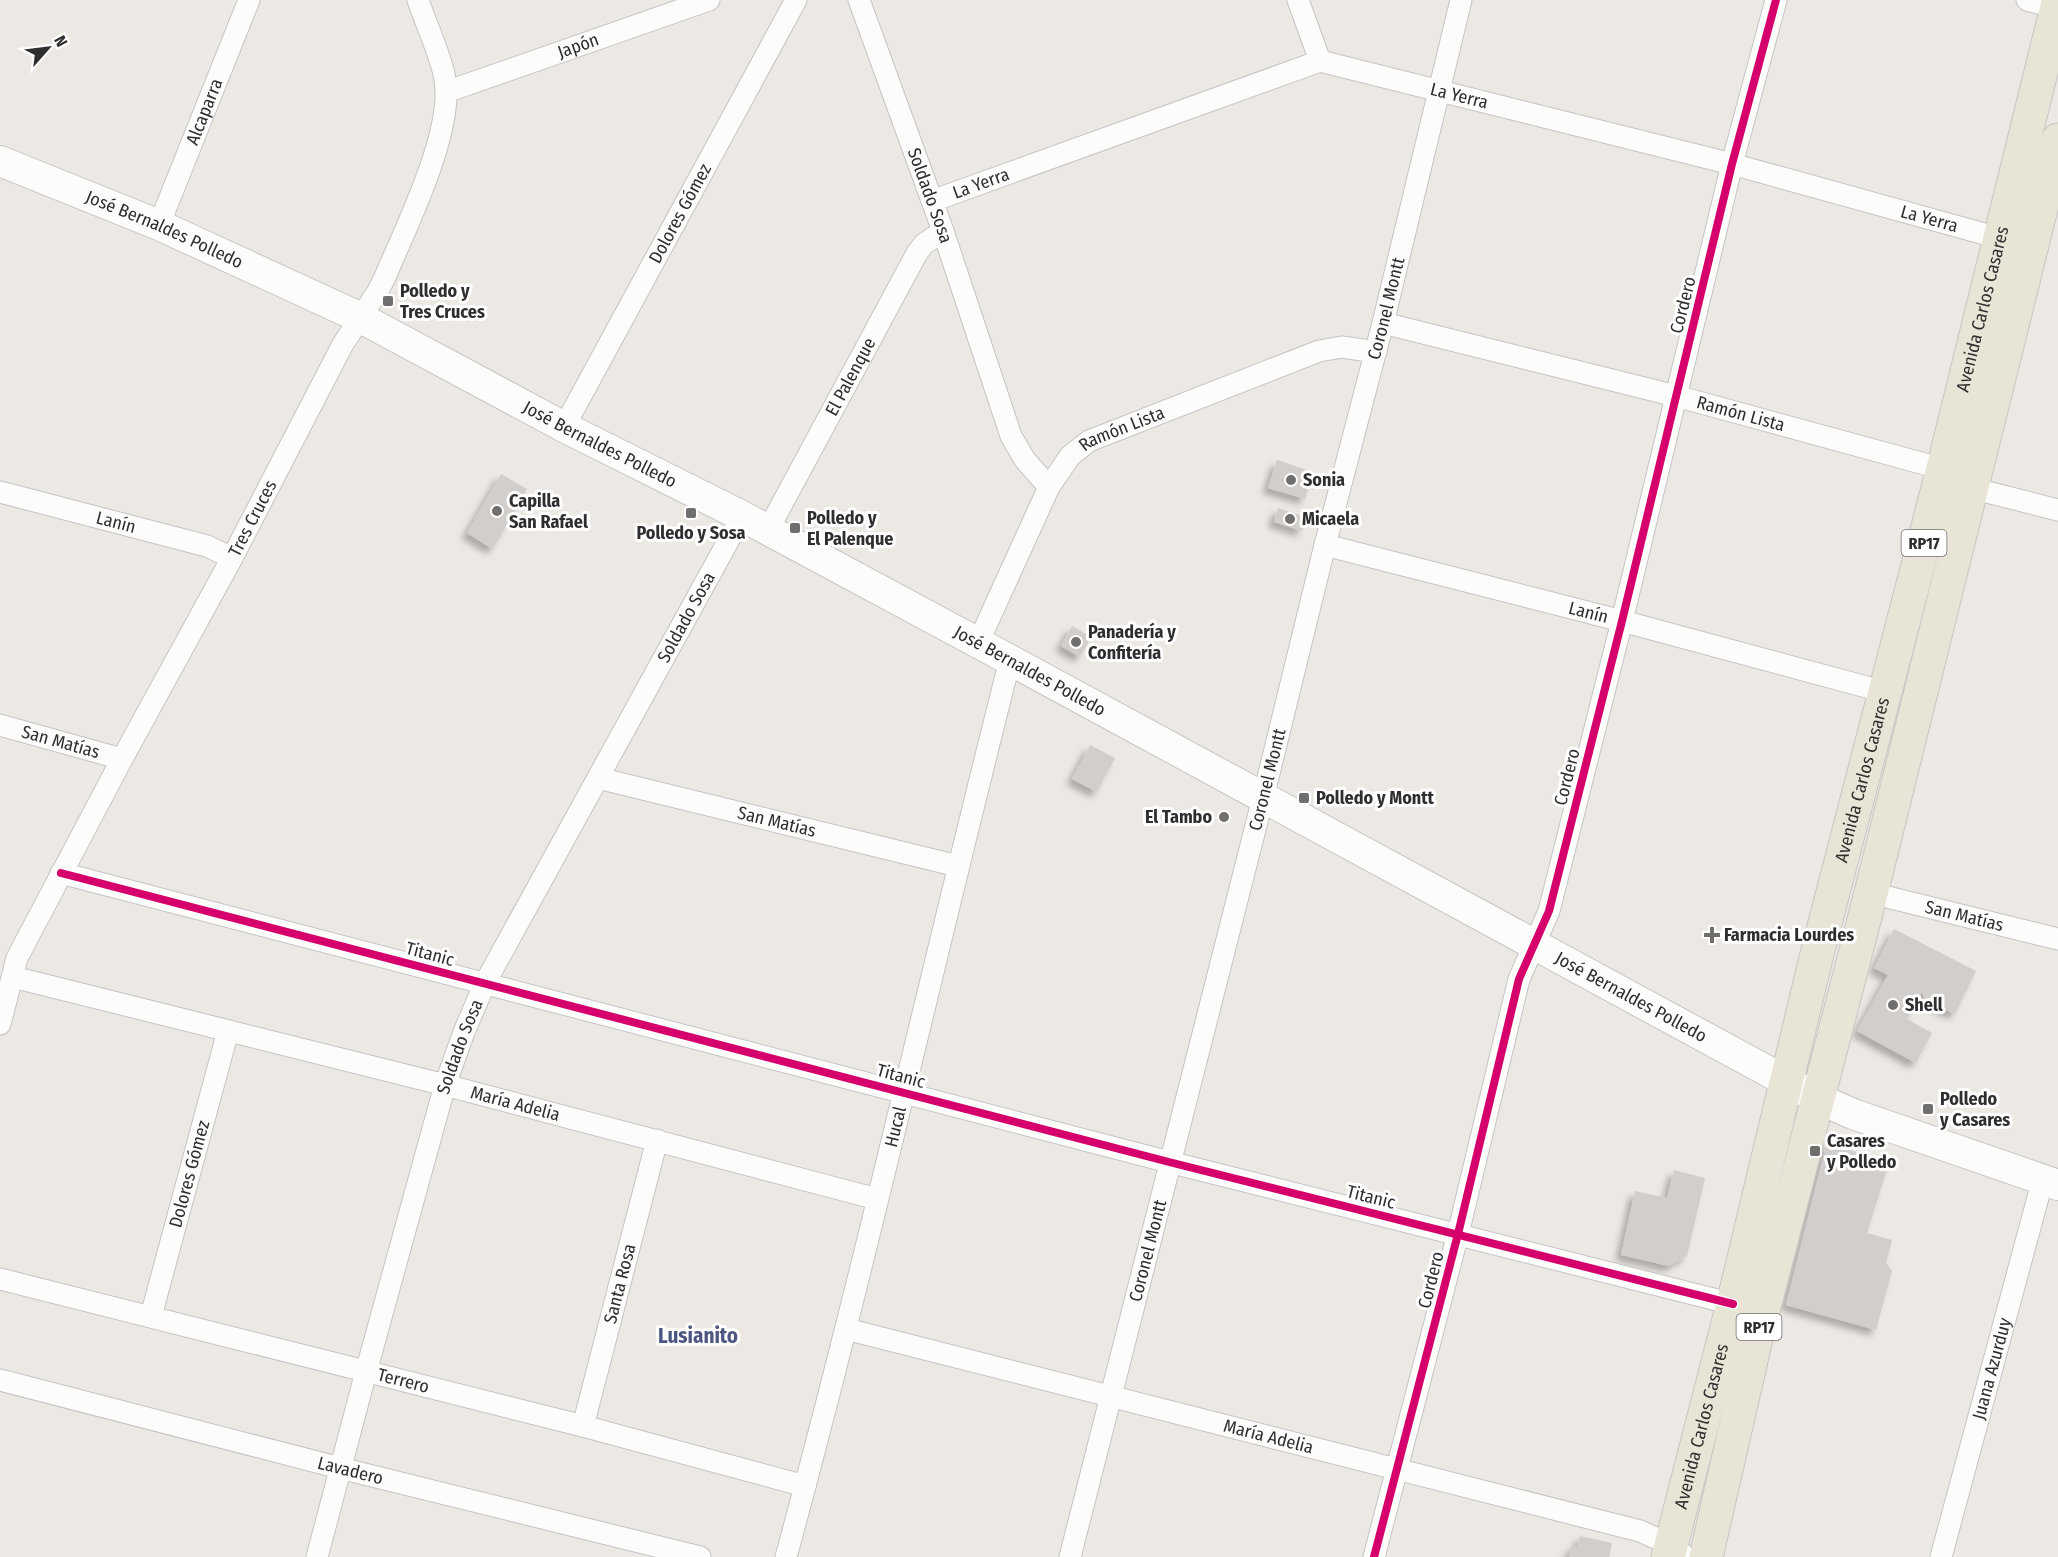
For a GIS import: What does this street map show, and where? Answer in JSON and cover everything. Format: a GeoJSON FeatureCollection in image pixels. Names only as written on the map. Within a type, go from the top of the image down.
{"type":"FeatureCollection","features":[{"type":"Feature","properties":{"kind":"main road","name":"Avenida Carlos Casares"},"geometry":{"type":"LineString","coordinates":[[1675,1553],[1787,1081],[1943,469],[1999,238],[2050,5]]}},
{"type":"Feature","properties":{"kind":"main road","name":"Avenida Carlos Casares"},"geometry":{"type":"LineString","coordinates":[[1706,1557],[1757,1334],[1819,1100],[2058,140]]}},
{"type":"Feature","properties":{"kind":"main road","name":"José Bernaldes Polledo"},"geometry":{"type":"LineString","coordinates":[[0,161],[159,225],[359,317],[564,427],[742,516],[1819,1100],[1853,1114],[2050,1182]]}},
{"type":"Feature","properties":{"kind":"street","name":"Alcaparra"},"geometry":{"type":"LineString","coordinates":[[159,225],[249,0]]}},
{"type":"Feature","properties":{"kind":"street","name":"Tres Cruces"},"geometry":{"type":"LineString","coordinates":[[0,1024],[17,958],[232,558],[343,344],[385,277],[435,154],[445,109],[444,74],[418,0]]}},
{"type":"Feature","properties":{"kind":"street","name":"Japón"},"geometry":{"type":"LineString","coordinates":[[446,92],[709,0]]}},
{"type":"Feature","properties":{"kind":"street","name":"Dolores Gómez"},"geometry":{"type":"LineString","coordinates":[[564,427],[796,0]]}},
{"type":"Feature","properties":{"kind":"street","name":"Soldado Sosa"},"geometry":{"type":"LineString","coordinates":[[859,0],[943,231],[1011,436],[1025,460],[1049,487]]}},
{"type":"Feature","properties":{"kind":"street"},"geometry":{"type":"LineString","coordinates":[[1298,0],[1320,61]]}},
{"type":"Feature","properties":{"kind":"street","name":"Coronel Montt"},"geometry":{"type":"LineString","coordinates":[[1070,1557],[1325,545],[1376,352],[1461,0]]}},
{"type":"Feature","properties":{"kind":"street","name":"Cordero"},"geometry":{"type":"LineString","coordinates":[[1374,1557],[1458,1234],[1519,979],[1548,911],[1622,621],[1732,164],[1776,0]]}},
{"type":"Feature","properties":{"kind":"street","name":"La Yerra"},"geometry":{"type":"LineString","coordinates":[[932,201],[1320,61],[1732,164],[1999,238]]}},
{"type":"Feature","properties":{"kind":"street","name":"El Palenque"},"geometry":{"type":"LineString","coordinates":[[768,530],[917,253],[924,244],[943,231]]}},
{"type":"Feature","properties":{"kind":"street","name":"Ramón Lista"},"geometry":{"type":"LineString","coordinates":[[1383,323],[1676,396],[1943,469],[1972,487],[2058,510]]}},
{"type":"Feature","properties":{"kind":"street","name":"Ramón Lista"},"geometry":{"type":"LineString","coordinates":[[978,643],[1049,487],[1070,456],[1089,441],[1319,351],[1342,347],[1376,352]]}},
{"type":"Feature","properties":{"kind":"street","name":"Lanín"},"geometry":{"type":"LineString","coordinates":[[0,492],[207,546],[232,558]]}},
{"type":"Feature","properties":{"kind":"street","name":"Soldado Sosa"},"geometry":{"type":"LineString","coordinates":[[317,1557],[445,1085],[464,1032],[485,983],[742,516]]}},
{"type":"Feature","properties":{"kind":"street","name":"Lanín"},"geometry":{"type":"LineString","coordinates":[[1325,545],[1622,621],[1885,692]]}},
{"type":"Feature","properties":{"kind":"street","name":"Hucal"},"geometry":{"type":"LineString","coordinates":[[786,1557],[846,1329],[957,866],[1010,660]]}},
{"type":"Feature","properties":{"kind":"street","name":"San Matías"},"geometry":{"type":"LineString","coordinates":[[0,725],[122,759]]}},
{"type":"Feature","properties":{"kind":"street","name":"San Matías"},"geometry":{"type":"LineString","coordinates":[[598,778],[957,866]]}},
{"type":"Feature","properties":{"kind":"street","name":"Titanic"},"geometry":{"type":"LineString","coordinates":[[62,873],[1169,1162],[1733,1304]]}},
{"type":"Feature","properties":{"kind":"street","name":"San Matías"},"geometry":{"type":"LineString","coordinates":[[1871,893],[2058,939]]}},
{"type":"Feature","properties":{"kind":"street","name":"María Adelia"},"geometry":{"type":"LineString","coordinates":[[13,977],[445,1085],[877,1199]]}},
{"type":"Feature","properties":{"kind":"street","name":"Dolores Gómez"},"geometry":{"type":"LineString","coordinates":[[151,1316],[228,1031]]}},
{"type":"Feature","properties":{"kind":"street","name":"Santa Rosa"},"geometry":{"type":"LineString","coordinates":[[583,1426],[657,1140]]}},
{"type":"Feature","properties":{"kind":"street","name":"Juana Azurduy"},"geometry":{"type":"LineString","coordinates":[[1941,1557],[2050,1182]]}},
{"type":"Feature","properties":{"kind":"street","name":"Terrero"},"geometry":{"type":"LineString","coordinates":[[0,1279],[583,1426],[805,1486]]}},
{"type":"Feature","properties":{"kind":"street","name":"María Adelia"},"geometry":{"type":"LineString","coordinates":[[846,1329],[1640,1531],[1675,1553]]}},
{"type":"Feature","properties":{"kind":"street","name":"Lavadero"},"geometry":{"type":"LineString","coordinates":[[0,1380],[340,1468],[700,1557]]}},
{"type":"Feature","properties":{"kind":"building","name":"Sonia"},"geometry":{"type":"Polygon","coordinates":[[[1277,460],[1313,472],[1305,499],[1268,488],[1277,460]]]}},
{"type":"Feature","properties":{"kind":"building","name":"Capilla San Rafael"},"geometry":{"type":"Polygon","coordinates":[[[501,474],[527,489],[493,549],[467,533],[501,474]]]}},
{"type":"Feature","properties":{"kind":"building","name":"Micaela"},"geometry":{"type":"Polygon","coordinates":[[[1278,508],[1306,517],[1302,531],[1274,522],[1278,508]]]}},
{"type":"Feature","properties":{"kind":"building","name":"Panadería y Confitería"},"geometry":{"type":"Polygon","coordinates":[[[1072,626],[1091,637],[1080,657],[1061,646],[1072,626]]]}},
{"type":"Feature","properties":{"kind":"building"},"geometry":{"type":"Polygon","coordinates":[[[1090,745],[1115,758],[1097,792],[1072,779],[1090,745]]]}},
{"type":"Feature","properties":{"kind":"building"},"geometry":{"type":"Polygon","coordinates":[[[1894,929],[1976,971],[1955,1014],[1925,1000],[1922,992],[1907,1019],[1932,1033],[1916,1063],[1857,1031],[1888,975],[1874,968],[1894,929]]]}},
{"type":"Feature","properties":{"kind":"building"},"geometry":{"type":"Polygon","coordinates":[[[1827,1142],[1889,1163],[1867,1233],[1892,1240],[1886,1263],[1892,1271],[1876,1330],[1786,1305],[1827,1142]]]}},
{"type":"Feature","properties":{"kind":"building"},"geometry":{"type":"Polygon","coordinates":[[[1674,1170],[1705,1178],[1687,1256],[1669,1266],[1621,1255],[1635,1191],[1667,1198],[1674,1170]]]}},
{"type":"Feature","properties":{"kind":"building"},"geometry":{"type":"Polygon","coordinates":[[[1580,1536],[1612,1543],[1609,1557],[1569,1557],[1572,1546],[1577,1547],[1580,1536]]]}},
{"type":"Feature","properties":{"kind":"cycle path"},"geometry":{"type":"LineString","coordinates":[[1374,1557],[1458,1234],[1519,979],[1549,911],[1622,621],[1732,164],[1776,0]]}},
{"type":"Feature","properties":{"kind":"cycle path"},"geometry":{"type":"LineString","coordinates":[[61,873],[1169,1162],[1733,1304]]}},
{"type":"Feature","properties":{"kind":"place","name":"Polledo y Tres Cruces"},"geometry":{"type":"Point","coordinates":[388,301]}},
{"type":"Feature","properties":{"kind":"place","name":"Sonia"},"geometry":{"type":"Point","coordinates":[1291,480]}},
{"type":"Feature","properties":{"kind":"place","name":"Capilla San Rafael"},"geometry":{"type":"Point","coordinates":[497,511]}},
{"type":"Feature","properties":{"kind":"place","name":"Polledo y Sosa"},"geometry":{"type":"Point","coordinates":[691,513]}},
{"type":"Feature","properties":{"kind":"place","name":"Micaela"},"geometry":{"type":"Point","coordinates":[1290,519]}},
{"type":"Feature","properties":{"kind":"place","name":"Polledo y El Palenque"},"geometry":{"type":"Point","coordinates":[795,528]}},
{"type":"Feature","properties":{"kind":"place","name":"Panadería y Confitería"},"geometry":{"type":"Point","coordinates":[1076,642]}},
{"type":"Feature","properties":{"kind":"place","name":"Polledo y Montt"},"geometry":{"type":"Point","coordinates":[1304,798]}},
{"type":"Feature","properties":{"kind":"place","name":"El Tambo"},"geometry":{"type":"Point","coordinates":[1224,817]}},
{"type":"Feature","properties":{"kind":"place","name":"Farmacia Lourdes"},"geometry":{"type":"Point","coordinates":[1712,935]}},
{"type":"Feature","properties":{"kind":"place","name":"Shell"},"geometry":{"type":"Point","coordinates":[1893,1005]}},
{"type":"Feature","properties":{"kind":"place","name":"Polledo y Casares"},"geometry":{"type":"Point","coordinates":[1928,1109]}},
{"type":"Feature","properties":{"kind":"place","name":"Casares y Polledo"},"geometry":{"type":"Point","coordinates":[1815,1151]}},
{"type":"Feature","properties":{"kind":"district","name":"Lusianito"},"geometry":{"type":"Point","coordinates":[698,1336]}}]}
